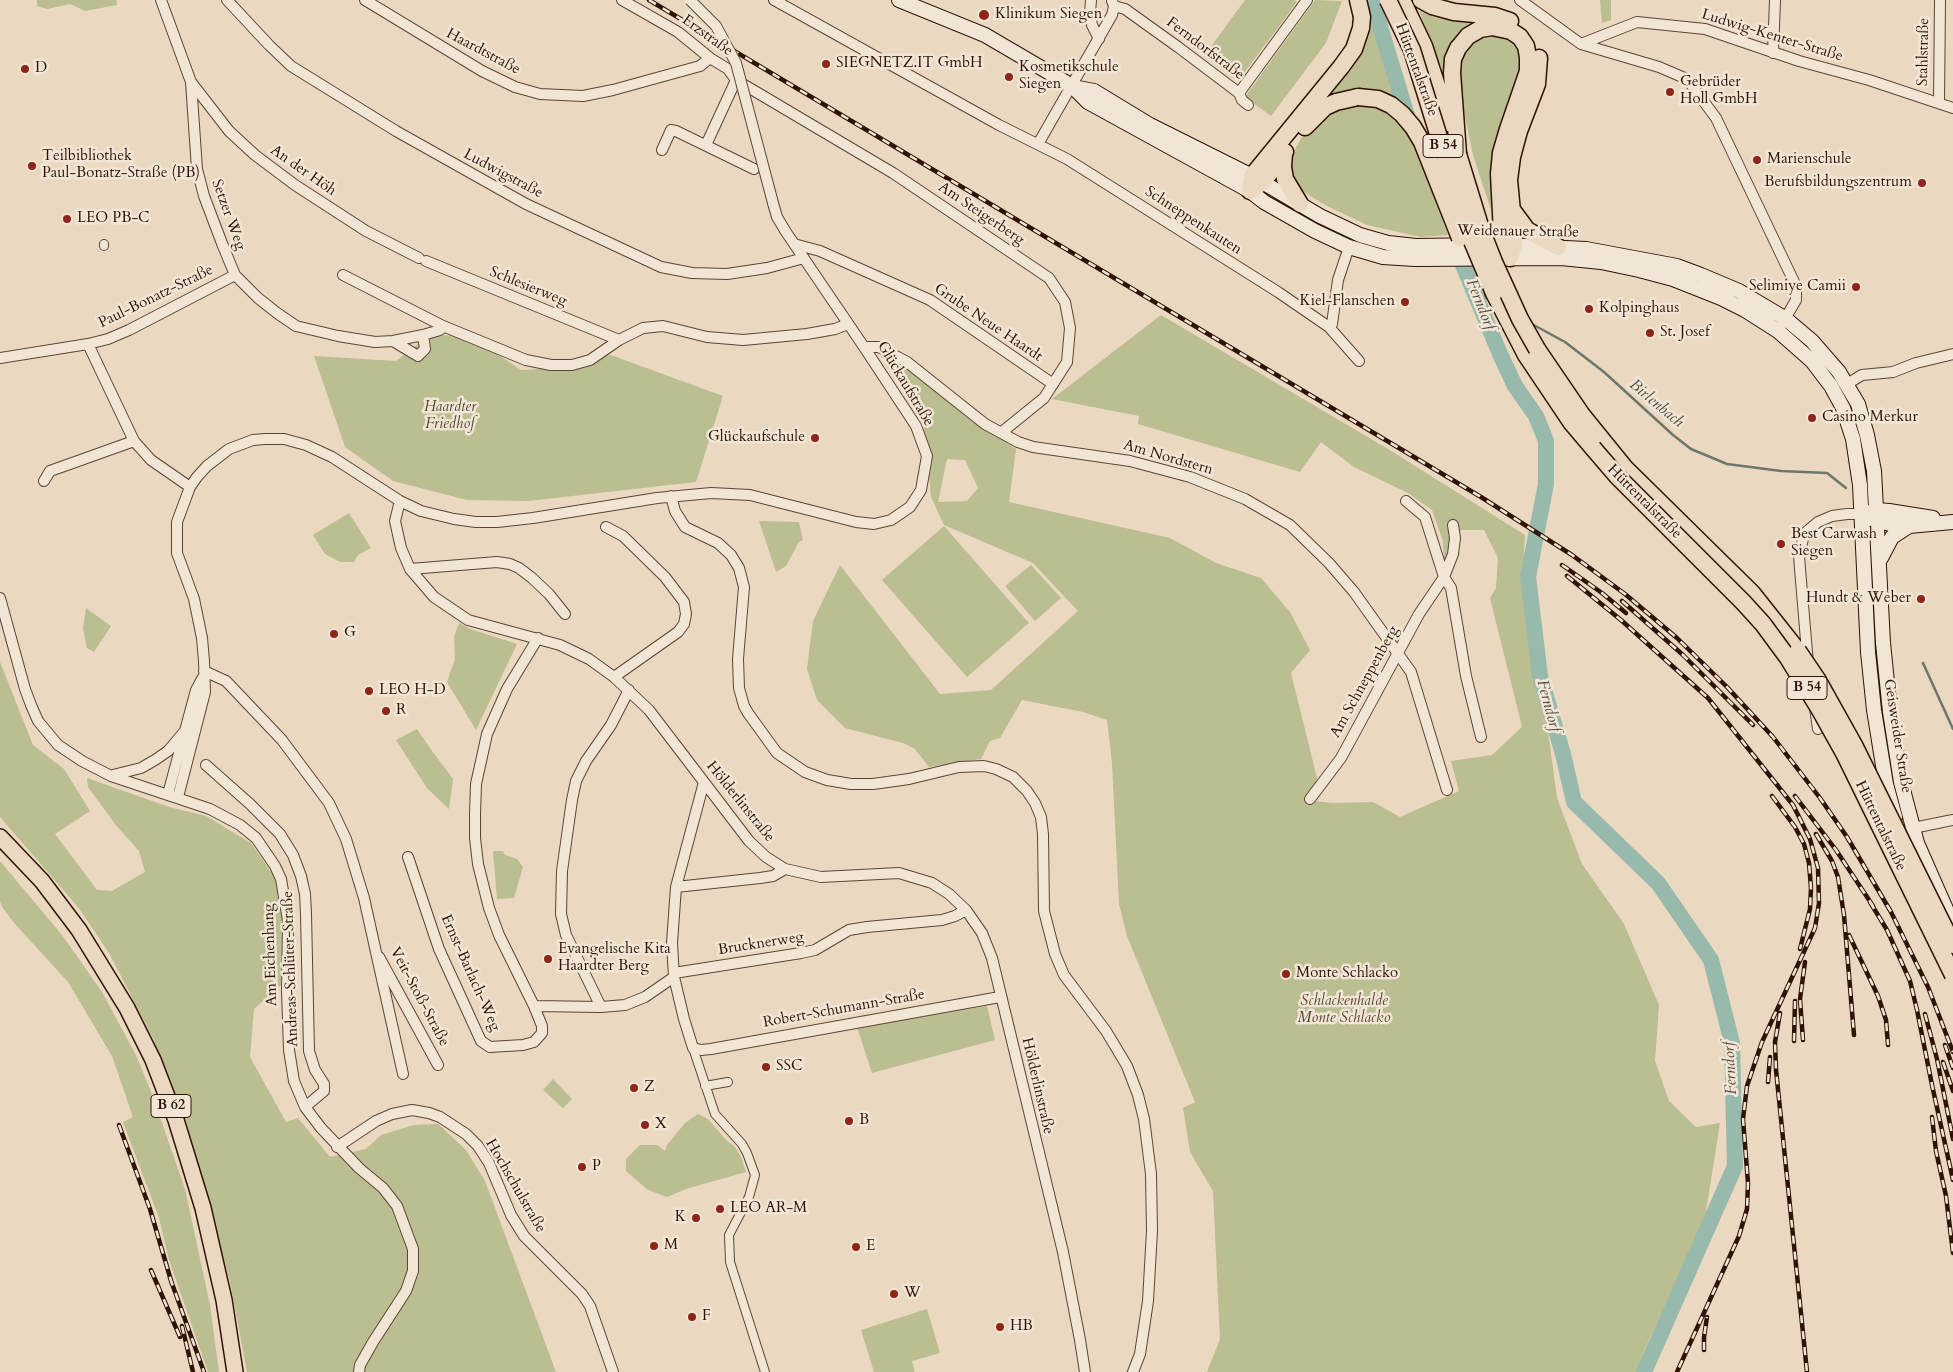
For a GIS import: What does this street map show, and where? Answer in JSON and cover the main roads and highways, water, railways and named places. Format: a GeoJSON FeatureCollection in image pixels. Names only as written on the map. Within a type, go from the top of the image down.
{"type":"FeatureCollection","features":[{"type":"Feature","properties":{"kind":"highway"},"geometry":{"type":"LineString","coordinates":[[1255,183],[1354,49],[1359,37],[1362,17],[1358,0]]}},
{"type":"Feature","properties":{"kind":"highway","name":"Hüttentalstraße"},"geometry":{"type":"LineString","coordinates":[[1388,0],[1412,50],[1469,234],[1494,293],[1526,355],[1567,415],[1617,476],[1743,602],[1763,624],[1788,658],[1844,753],[1953,975]]}},
{"type":"Feature","properties":{"kind":"highway","name":"Hüttentalstraße"},"geometry":{"type":"LineString","coordinates":[[1402,0],[1432,69],[1494,262],[1520,319],[1542,357],[1582,415],[1625,468],[1752,593],[1817,678],[1856,747],[1953,945]]}},
{"type":"Feature","properties":{"kind":"highway"},"geometry":{"type":"LineString","coordinates":[[1421,0],[1432,6],[1454,12],[1495,16],[1513,22],[1526,30],[1539,56],[1537,84],[1519,130],[1512,157],[1509,180],[1512,209],[1509,249]]}},
{"type":"Feature","properties":{"kind":"highway"},"geometry":{"type":"LineString","coordinates":[[1458,154],[1452,73],[1453,59],[1458,48],[1468,36],[1480,29],[1492,27],[1511,31],[1520,37],[1526,46],[1528,71],[1501,153],[1499,200],[1509,249]]}},
{"type":"Feature","properties":{"kind":"highway"},"geometry":{"type":"LineString","coordinates":[[1255,183],[1284,153],[1307,124],[1325,107],[1336,102],[1358,97],[1378,99],[1391,105],[1402,114],[1422,142],[1476,273],[1494,293]]}},
{"type":"Feature","properties":{"kind":"highway"},"geometry":{"type":"LineString","coordinates":[[1284,153],[1282,167],[1284,178],[1300,204]]}},
{"type":"Feature","properties":{"kind":"highway"},"geometry":{"type":"LineString","coordinates":[[1512,209],[1527,230],[1558,247]]}},
{"type":"Feature","properties":{"kind":"main road","name":"Weidenauer Straße"},"geometry":{"type":"LineString","coordinates":[[899,0],[985,35],[1072,86],[1094,91],[1150,125],[1255,183],[1300,204],[1340,226],[1374,239],[1443,253]]}},
{"type":"Feature","properties":{"kind":"main road","name":"Weidenauer Straße"},"geometry":{"type":"LineString","coordinates":[[1255,183],[1264,202],[1315,231],[1349,247],[1384,257],[1558,247],[1614,254],[1683,268],[1739,292],[1786,319],[1829,358],[1847,384],[1858,404],[1867,435],[1874,471],[1877,516]]}},
{"type":"Feature","properties":{"kind":"main road","name":"Weidenauer Straße"},"geometry":{"type":"LineString","coordinates":[[1509,249],[1561,258],[1601,262],[1658,275],[1721,298],[1778,330],[1812,361],[1831,386],[1843,408],[1853,439],[1862,514]]}},
{"type":"Feature","properties":{"kind":"main road"},"geometry":{"type":"LineString","coordinates":[[1862,514],[1953,522]]}},
{"type":"Feature","properties":{"kind":"main road","name":"Geisweider Straße"},"geometry":{"type":"LineString","coordinates":[[1862,514],[1868,652],[1876,727],[1886,784],[1897,827],[1912,868],[1936,921],[1953,949]]}},
{"type":"Feature","properties":{"kind":"main road"},"geometry":{"type":"LineString","coordinates":[[1877,516],[1908,526],[1953,522]]}},
{"type":"Feature","properties":{"kind":"main road","name":"Geisweider Straße"},"geometry":{"type":"LineString","coordinates":[[1877,516],[1883,643],[1890,712],[1901,782],[1912,828],[1953,925]]}},
{"type":"Feature","properties":{"kind":"main road"},"geometry":{"type":"LineString","coordinates":[[1879,563],[1892,537],[1908,526]]}},
{"type":"Feature","properties":{"kind":"main road","name":"B 62"},"geometry":{"type":"LineString","coordinates":[[0,837],[32,871],[79,930],[100,962],[137,1027],[165,1090],[191,1166],[209,1231],[224,1300],[235,1372]]}},
{"type":"Feature","properties":{"kind":"waterway","name":"Ferndorf"},"geometry":{"type":"LineString","coordinates":[[1372,0],[1410,125]]}},
{"type":"Feature","properties":{"kind":"waterway","name":"Ferndorf"},"geometry":{"type":"LineString","coordinates":[[1455,246],[1500,354],[1515,386],[1536,416],[1546,441],[1546,484],[1528,577],[1540,676],[1563,754],[1574,802],[1658,883],[1711,960],[1732,1043],[1735,1166],[1644,1372]]}},
{"type":"Feature","properties":{"kind":"waterway","name":"Birlenbach"},"geometry":{"type":"LineString","coordinates":[[1471,286],[1488,299]]}},
{"type":"Feature","properties":{"kind":"waterway","name":"Birlenbach"},"geometry":{"type":"LineString","coordinates":[[1530,323],[1565,342],[1604,372],[1691,449],[1727,464],[1781,471],[1827,473],[1846,488]]}},
{"type":"Feature","properties":{"kind":"waterway"},"geometry":{"type":"LineString","coordinates":[[1923,663],[1953,729]]}},
{"type":"Feature","properties":{"kind":"railway"},"geometry":{"type":"LineString","coordinates":[[649,0],[1481,497],[1572,555],[1625,594],[1677,638],[1727,687],[1773,737],[1820,798],[1847,837],[1891,912],[1928,987],[1953,1052]]}},
{"type":"Feature","properties":{"kind":"railway"},"geometry":{"type":"LineString","coordinates":[[1562,565],[1602,593],[1626,613]]}},
{"type":"Feature","properties":{"kind":"railway"},"geometry":{"type":"LineString","coordinates":[[1567,576],[1621,620],[1708,698],[1793,805],[1810,839],[1818,868],[1819,903],[1815,928],[1762,1042],[1747,1086],[1743,1119],[1748,1183],[1747,1209],[1739,1236],[1677,1372]]}},
{"type":"Feature","properties":{"kind":"railway"},"geometry":{"type":"LineString","coordinates":[[1622,601],[1683,655],[1753,725]]}},
{"type":"Feature","properties":{"kind":"railway"},"geometry":{"type":"LineString","coordinates":[[1772,796],[1795,827],[1804,844],[1809,863],[1810,909],[1800,949]]}},
{"type":"Feature","properties":{"kind":"railway"},"geometry":{"type":"LineString","coordinates":[[1795,796],[1836,850],[1873,906]]}},
{"type":"Feature","properties":{"kind":"railway"},"geometry":{"type":"LineString","coordinates":[[1816,834],[1832,861],[1838,877],[1844,915],[1854,1035]]}},
{"type":"Feature","properties":{"kind":"railway"},"geometry":{"type":"LineString","coordinates":[[1870,902],[1887,930],[1910,981],[1953,1180]]}},
{"type":"Feature","properties":{"kind":"railway"},"geometry":{"type":"LineString","coordinates":[[1849,935],[1878,996],[1886,1020],[1888,1045]]}},
{"type":"Feature","properties":{"kind":"railway"},"geometry":{"type":"LineString","coordinates":[[1803,1040],[1800,999],[1805,962]]}},
{"type":"Feature","properties":{"kind":"railway"},"geometry":{"type":"LineString","coordinates":[[1794,1041],[1795,1001]]}},
{"type":"Feature","properties":{"kind":"railway"},"geometry":{"type":"LineString","coordinates":[[1780,1013],[1775,1042],[1776,1070],[1807,1372]]}},
{"type":"Feature","properties":{"kind":"railway"},"geometry":{"type":"LineString","coordinates":[[1925,1014],[1937,1059],[1953,1139]]}},
{"type":"Feature","properties":{"kind":"railway"},"geometry":{"type":"LineString","coordinates":[[1945,1045],[1953,1068]]}},
{"type":"Feature","properties":{"kind":"railway"},"geometry":{"type":"LineString","coordinates":[[1768,1082],[1770,1057]]}},
{"type":"Feature","properties":{"kind":"railway"},"geometry":{"type":"LineString","coordinates":[[1943,1062],[1953,1091]]}},
{"type":"Feature","properties":{"kind":"railway"},"geometry":{"type":"LineString","coordinates":[[1932,1117],[1936,1151],[1946,1196],[1953,1253]]}},
{"type":"Feature","properties":{"kind":"railway"},"geometry":{"type":"LineString","coordinates":[[119,1125],[150,1209],[172,1284]]}},
{"type":"Feature","properties":{"kind":"railway"},"geometry":{"type":"LineString","coordinates":[[151,1270],[180,1337]]}},
{"type":"Feature","properties":{"kind":"railway"},"geometry":{"type":"LineString","coordinates":[[170,1278],[204,1372]]}},
{"type":"Feature","properties":{"kind":"railway"},"geometry":{"type":"LineString","coordinates":[[1704,1350],[1707,1317]]}},
{"type":"Feature","properties":{"kind":"railway"},"geometry":{"type":"LineString","coordinates":[[182,1326],[193,1372]]}},
{"type":"Feature","properties":{"kind":"place","name":"Klinikum Siegen"},"geometry":{"type":"Point","coordinates":[984,15]}},
{"type":"Feature","properties":{"kind":"place","name":"SIEGNETZ.IT GmbH"},"geometry":{"type":"Point","coordinates":[826,64]}},
{"type":"Feature","properties":{"kind":"place","name":"D"},"geometry":{"type":"Point","coordinates":[25,69]}},
{"type":"Feature","properties":{"kind":"place","name":"Kosmetikschule Siegen"},"geometry":{"type":"Point","coordinates":[1009,77]}},
{"type":"Feature","properties":{"kind":"place","name":"Gebrüder Holl GmbH"},"geometry":{"type":"Point","coordinates":[1670,92]}},
{"type":"Feature","properties":{"kind":"place","name":"Marienschule"},"geometry":{"type":"Point","coordinates":[1757,160]}},
{"type":"Feature","properties":{"kind":"place","name":"Teilbibliothek Paul-Bonatz-Straße (PB)"},"geometry":{"type":"Point","coordinates":[32,166]}},
{"type":"Feature","properties":{"kind":"place","name":"Berufsbildungszentrum"},"geometry":{"type":"Point","coordinates":[1922,183]}},
{"type":"Feature","properties":{"kind":"place","name":"LEO PB-C"},"geometry":{"type":"Point","coordinates":[67,219]}},
{"type":"Feature","properties":{"kind":"place","name":"Selimiye Camii"},"geometry":{"type":"Point","coordinates":[1856,287]}},
{"type":"Feature","properties":{"kind":"place","name":"Kiel-Flanschen"},"geometry":{"type":"Point","coordinates":[1405,302]}},
{"type":"Feature","properties":{"kind":"place","name":"Kolpinghaus"},"geometry":{"type":"Point","coordinates":[1589,309]}},
{"type":"Feature","properties":{"kind":"place","name":"St. Josef"},"geometry":{"type":"Point","coordinates":[1650,333]}},
{"type":"Feature","properties":{"kind":"place","name":"Casino Merkur"},"geometry":{"type":"Point","coordinates":[1812,418]}},
{"type":"Feature","properties":{"kind":"place","name":"Glückaufschule"},"geometry":{"type":"Point","coordinates":[815,438]}},
{"type":"Feature","properties":{"kind":"place","name":"Best Carwash Siegen"},"geometry":{"type":"Point","coordinates":[1781,544]}},
{"type":"Feature","properties":{"kind":"place","name":"Hundt & Weber"},"geometry":{"type":"Point","coordinates":[1921,599]}},
{"type":"Feature","properties":{"kind":"place","name":"G"},"geometry":{"type":"Point","coordinates":[334,634]}},
{"type":"Feature","properties":{"kind":"place","name":"LEO H-D"},"geometry":{"type":"Point","coordinates":[369,691]}},
{"type":"Feature","properties":{"kind":"place","name":"R"},"geometry":{"type":"Point","coordinates":[386,711]}},
{"type":"Feature","properties":{"kind":"place","name":"Evangelische Kita Haardter Berg"},"geometry":{"type":"Point","coordinates":[548,959]}},
{"type":"Feature","properties":{"kind":"place","name":"Monte Schlacko"},"geometry":{"type":"Point","coordinates":[1286,974]}},
{"type":"Feature","properties":{"kind":"place","name":"SSC"},"geometry":{"type":"Point","coordinates":[766,1067]}},
{"type":"Feature","properties":{"kind":"place","name":"Z"},"geometry":{"type":"Point","coordinates":[634,1088]}},
{"type":"Feature","properties":{"kind":"place","name":"B"},"geometry":{"type":"Point","coordinates":[849,1121]}},
{"type":"Feature","properties":{"kind":"place","name":"X"},"geometry":{"type":"Point","coordinates":[645,1125]}},
{"type":"Feature","properties":{"kind":"place","name":"P"},"geometry":{"type":"Point","coordinates":[582,1167]}},
{"type":"Feature","properties":{"kind":"place","name":"LEO AR-M"},"geometry":{"type":"Point","coordinates":[720,1209]}},
{"type":"Feature","properties":{"kind":"place","name":"K"},"geometry":{"type":"Point","coordinates":[696,1218]}},
{"type":"Feature","properties":{"kind":"place","name":"M"},"geometry":{"type":"Point","coordinates":[654,1246]}},
{"type":"Feature","properties":{"kind":"place","name":"E"},"geometry":{"type":"Point","coordinates":[856,1247]}},
{"type":"Feature","properties":{"kind":"place","name":"W"},"geometry":{"type":"Point","coordinates":[894,1294]}},
{"type":"Feature","properties":{"kind":"place","name":"F"},"geometry":{"type":"Point","coordinates":[692,1317]}},
{"type":"Feature","properties":{"kind":"place","name":"HB"},"geometry":{"type":"Point","coordinates":[1000,1327]}},
{"type":"Feature","properties":{"kind":"park label","name":"Haardter Friedhof"},"geometry":{"type":"Point","coordinates":[450,416]}},
{"type":"Feature","properties":{"kind":"park label","name":"Schlackenhalde Monte Schlacko"},"geometry":{"type":"Point","coordinates":[1344,1010]}}]}
